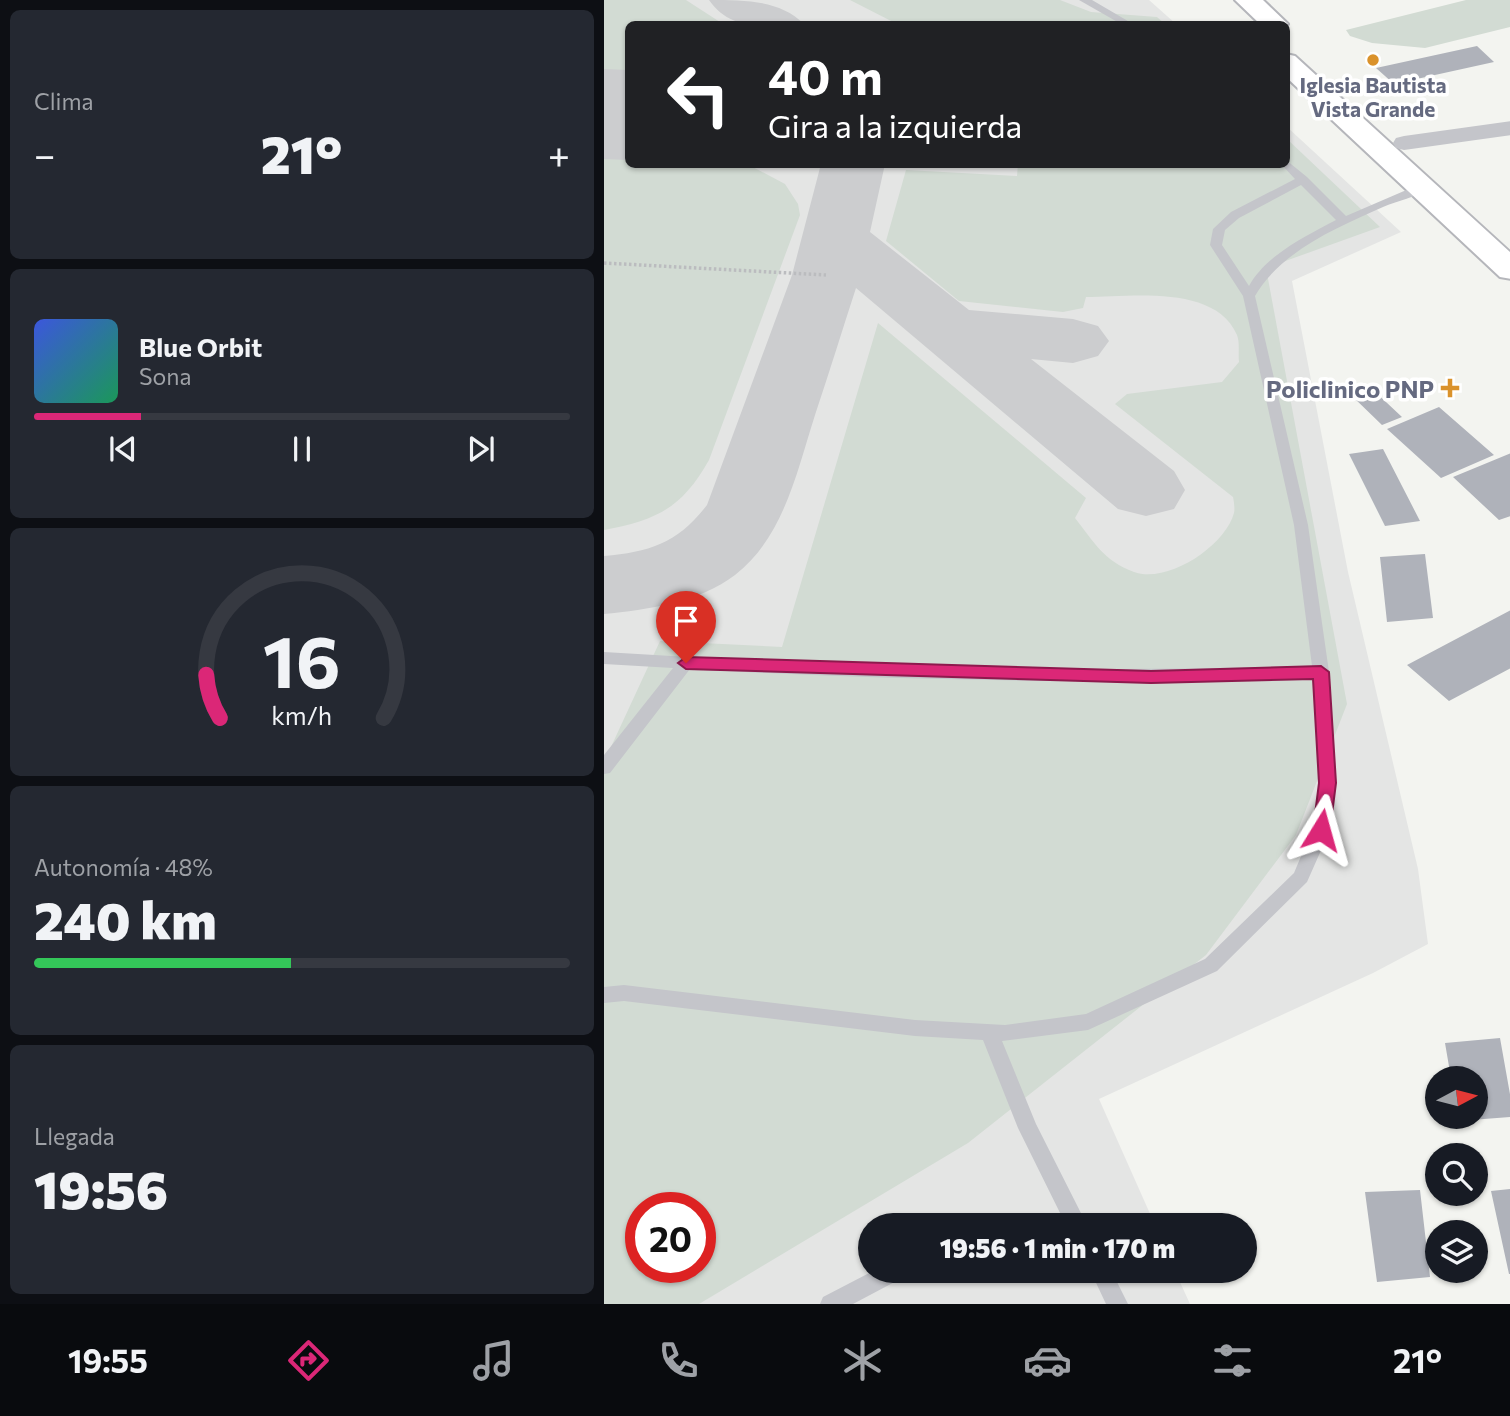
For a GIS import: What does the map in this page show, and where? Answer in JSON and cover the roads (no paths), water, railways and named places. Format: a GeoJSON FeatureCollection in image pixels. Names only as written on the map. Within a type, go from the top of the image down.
{"type":"FeatureCollection","features":[{"type":"Feature","properties":{"kind":"main road"},"geometry":{"type":"LineString","coordinates":[[1241,11],[1256,21]]}},
{"type":"Feature","properties":{"kind":"main road"},"geometry":{"type":"LineString","coordinates":[[1290,44],[1510,239]]}},
{"type":"Feature","properties":{"kind":"main road"},"geometry":{"type":"LineString","coordinates":[[1290,45],[1422,188],[1510,270]]}},
{"type":"Feature","properties":{"kind":"street"},"geometry":{"type":"LineString","coordinates":[[1404,143],[1510,128]]}},
{"type":"Feature","properties":{"kind":"lane"},"geometry":{"type":"LineString","coordinates":[[1084,0],[1122,21]]}},
{"type":"Feature","properties":{"kind":"lane"},"geometry":{"type":"LineString","coordinates":[[1290,167],[1344,222]]}},
{"type":"Feature","properties":{"kind":"lane"},"geometry":{"type":"LineString","coordinates":[[604,995],[624,993],[915,1028],[1005,1033],[1088,1022],[1211,965],[1301,877],[1321,830],[1328,783],[1321,672],[1301,525],[1249,296],[1216,245],[1218,229],[1235,215],[1303,179]]}},
{"type":"Feature","properties":{"kind":"lane"},"geometry":{"type":"LineString","coordinates":[[1249,296],[1253,284],[1277,261],[1385,200],[1422,188]]}},
{"type":"Feature","properties":{"kind":"lane"},"geometry":{"type":"LineString","coordinates":[[604,658],[686,663],[1151,677],[1321,672]]}},
{"type":"Feature","properties":{"kind":"lane"},"geometry":{"type":"LineString","coordinates":[[604,768],[686,663]]}},
{"type":"Feature","properties":{"kind":"lane"},"geometry":{"type":"LineString","coordinates":[[989,1032],[1028,1128],[1071,1213]]}},
{"type":"Feature","properties":{"kind":"lane"},"geometry":{"type":"LineString","coordinates":[[832,1304],[872,1283]]}},
{"type":"Feature","properties":{"kind":"lane"},"geometry":{"type":"LineString","coordinates":[[1106,1283],[1117,1304]]}},
{"type":"Feature","properties":{"kind":"place","name":"Iglesia Bautista Vista Grande"},"geometry":{"type":"Point","coordinates":[1373,60]}},
{"type":"Feature","properties":{"kind":"place","name":"Policlinico PNP"},"geometry":{"type":"Point","coordinates":[1450,388]}}]}
